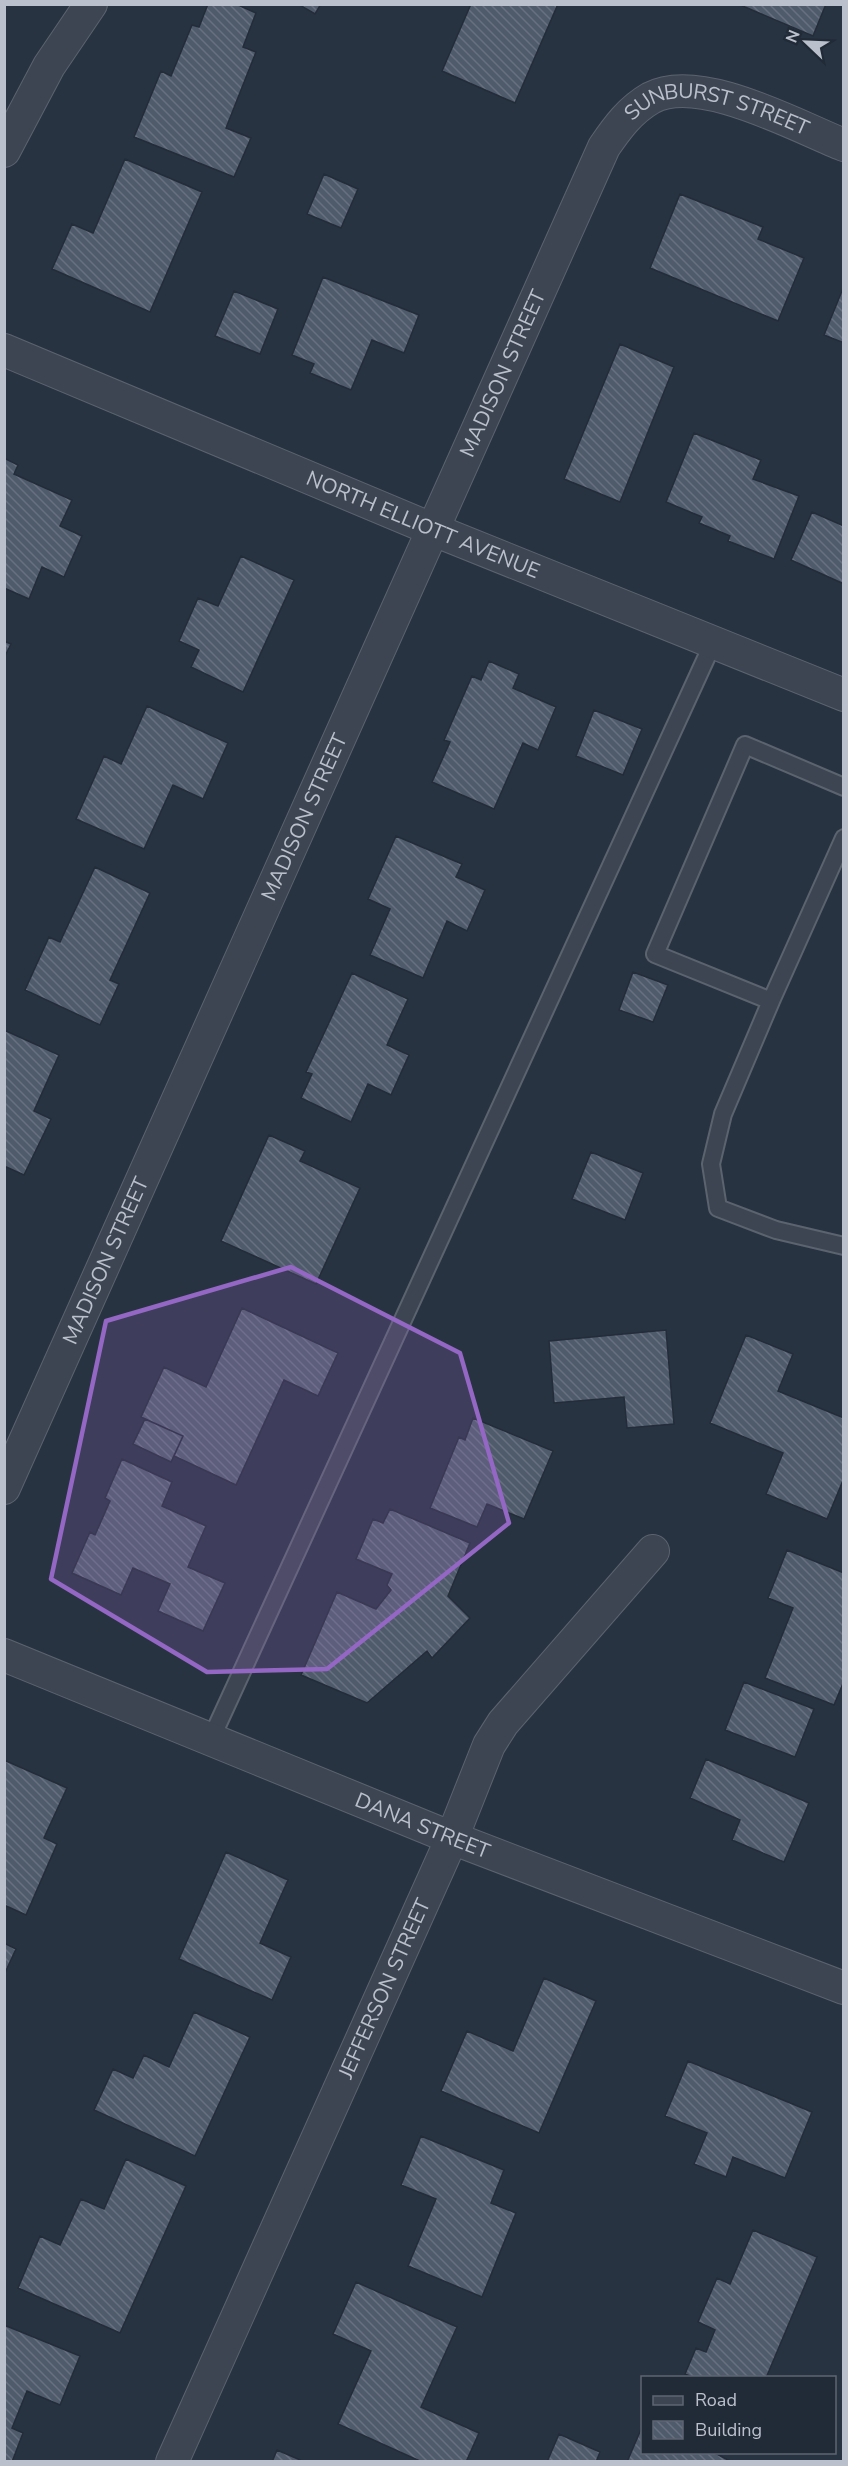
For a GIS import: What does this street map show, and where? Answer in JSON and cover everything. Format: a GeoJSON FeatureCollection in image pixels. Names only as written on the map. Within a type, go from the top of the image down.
{"type":"FeatureCollection","features":[{"type":"Feature","properties":{"kind":"street"},"geometry":{"type":"LineString","coordinates":[[4,151],[49,66],[91,4]]}},
{"type":"Feature","properties":{"kind":"street","name":"SUNBURST STREET"},"geometry":{"type":"LineString","coordinates":[[604,147],[624,118],[652,97],[688,90],[724,96],[843,145]]}},
{"type":"Feature","properties":{"kind":"street","name":"MADISON STREET"},"geometry":{"type":"LineString","coordinates":[[4,1488],[604,147]]}},
{"type":"Feature","properties":{"kind":"street","name":"NORTH ELLIOTT AVENUE"},"geometry":{"type":"LineString","coordinates":[[4,350],[434,530],[843,695]]}},
{"type":"Feature","properties":{"kind":"street","name":"JEFFERSON STREET"},"geometry":{"type":"LineString","coordinates":[[172,2462],[452,1838],[489,1745],[503,1722],[653,1551]]}},
{"type":"Feature","properties":{"kind":"street","name":"DANA STREET"},"geometry":{"type":"LineString","coordinates":[[4,1655],[452,1838],[843,1988]]}},
{"type":"Feature","properties":{"kind":"lane"},"geometry":{"type":"LineString","coordinates":[[211,1739],[713,643]]}},
{"type":"Feature","properties":{"kind":"lane"},"geometry":{"type":"LineString","coordinates":[[771,1001],[655,954],[745,744],[843,787]]}},
{"type":"Feature","properties":{"kind":"lane"},"geometry":{"type":"LineString","coordinates":[[843,838],[723,1114],[711,1164],[718,1208],[776,1230],[843,1246]]}},
{"type":"Feature","properties":{"kind":"highlighted area"},"geometry":{"type":"Polygon","coordinates":[[[291,1267],[460,1353],[509,1523],[327,1669],[207,1672],[51,1579],[106,1321],[291,1267]]]}},
{"type":"Feature","properties":{"kind":"building"},"geometry":{"type":"Polygon","coordinates":[[[208,4],[236,4],[256,13],[243,47],[256,52],[226,128],[251,138],[234,177],[134,137],[161,71],[171,76],[192,25],[199,27],[208,4]]]}},
{"type":"Feature","properties":{"kind":"building"},"geometry":{"type":"Polygon","coordinates":[[[298,4],[321,4],[315,14],[298,4]]]}},
{"type":"Feature","properties":{"kind":"building"},"geometry":{"type":"Polygon","coordinates":[[[471,4],[558,4],[515,103],[442,71],[471,4]]]}},
{"type":"Feature","properties":{"kind":"building"},"geometry":{"type":"Polygon","coordinates":[[[738,4],[826,4],[813,36],[738,4]]]}},
{"type":"Feature","properties":{"kind":"building"},"geometry":{"type":"Polygon","coordinates":[[[125,159],[202,192],[150,312],[52,269],[72,224],[93,233],[125,159]]]}},
{"type":"Feature","properties":{"kind":"building"},"geometry":{"type":"Polygon","coordinates":[[[324,174],[358,189],[341,228],[307,214],[324,174]]]}},
{"type":"Feature","properties":{"kind":"building"},"geometry":{"type":"Polygon","coordinates":[[[680,194],[763,227],[758,239],[804,258],[778,321],[650,268],[680,194]]]}},
{"type":"Feature","properties":{"kind":"building"},"geometry":{"type":"Polygon","coordinates":[[[323,277],[419,315],[404,353],[372,340],[351,390],[310,373],[314,364],[292,355],[323,277]]]}},
{"type":"Feature","properties":{"kind":"building"},"geometry":{"type":"Polygon","coordinates":[[[844,286],[844,343],[824,335],[844,286]]]}},
{"type":"Feature","properties":{"kind":"building"},"geometry":{"type":"Polygon","coordinates":[[[234,291],[278,309],[260,354],[215,336],[234,291]]]}},
{"type":"Feature","properties":{"kind":"building"},"geometry":{"type":"Polygon","coordinates":[[[620,344],[674,367],[620,502],[564,479],[620,344]]]}},
{"type":"Feature","properties":{"kind":"building"},"geometry":{"type":"Polygon","coordinates":[[[694,433],[761,460],[753,479],[799,496],[774,559],[728,541],[730,536],[699,523],[702,517],[666,502],[694,433]]]}},
{"type":"Feature","properties":{"kind":"building"},"geometry":{"type":"Polygon","coordinates":[[[4,458],[18,465],[14,474],[72,500],[60,526],[82,536],[64,577],[42,567],[29,599],[4,588],[4,458]]]}},
{"type":"Feature","properties":{"kind":"building"},"geometry":{"type":"Polygon","coordinates":[[[812,512],[844,526],[844,584],[791,560],[812,512]]]}},
{"type":"Feature","properties":{"kind":"building"},"geometry":{"type":"Polygon","coordinates":[[[241,556],[294,580],[243,692],[191,667],[199,650],[179,641],[198,598],[218,606],[241,556]]]}},
{"type":"Feature","properties":{"kind":"building"},"geometry":{"type":"Polygon","coordinates":[[[4,641],[11,644],[4,658],[4,641]]]}},
{"type":"Feature","properties":{"kind":"building"},"geometry":{"type":"Polygon","coordinates":[[[489,661],[519,674],[513,688],[556,707],[538,750],[523,743],[494,809],[432,782],[450,742],[444,740],[472,676],[481,680],[489,661]]]}},
{"type":"Feature","properties":{"kind":"building"},"geometry":{"type":"Polygon","coordinates":[[[147,706],[228,743],[203,799],[173,785],[144,849],[76,819],[104,756],[121,764],[147,706]]]}},
{"type":"Feature","properties":{"kind":"building"},"geometry":{"type":"Polygon","coordinates":[[[594,710],[642,729],[623,775],[576,756],[594,710]]]}},
{"type":"Feature","properties":{"kind":"building"},"geometry":{"type":"Polygon","coordinates":[[[396,836],[462,864],[456,877],[485,890],[467,931],[447,921],[423,978],[370,955],[390,909],[368,899],[396,836]]]}},
{"type":"Feature","properties":{"kind":"building"},"geometry":{"type":"Polygon","coordinates":[[[95,867],[150,893],[110,980],[119,984],[100,1025],[25,990],[49,937],[60,942],[95,867]]]}},
{"type":"Feature","properties":{"kind":"building"},"geometry":{"type":"Polygon","coordinates":[[[633,972],[668,985],[653,1022],[619,1010],[633,972]]]}},
{"type":"Feature","properties":{"kind":"building"},"geometry":{"type":"Polygon","coordinates":[[[352,973],[408,999],[387,1045],[409,1055],[391,1095],[368,1084],[351,1122],[301,1098],[312,1074],[306,1072],[352,973]]]}},
{"type":"Feature","properties":{"kind":"building"},"geometry":{"type":"Polygon","coordinates":[[[4,1030],[59,1055],[34,1111],[51,1119],[24,1175],[4,1166],[4,1030]]]}},
{"type":"Feature","properties":{"kind":"building"},"geometry":{"type":"Polygon","coordinates":[[[269,1135],[305,1151],[300,1161],[360,1188],[316,1284],[221,1241],[269,1135]]]}},
{"type":"Feature","properties":{"kind":"building"},"geometry":{"type":"Polygon","coordinates":[[[591,1152],[643,1173],[625,1220],[572,1199],[591,1152]]]}},
{"type":"Feature","properties":{"kind":"building"},"geometry":{"type":"Polygon","coordinates":[[[242,1308],[338,1353],[318,1396],[284,1380],[236,1485],[174,1456],[183,1436],[141,1417],[164,1367],[206,1387],[242,1308]]]}},
{"type":"Feature","properties":{"kind":"building"},"geometry":{"type":"Polygon","coordinates":[[[666,1330],[674,1424],[627,1428],[624,1397],[554,1403],[549,1341],[666,1330]]]}},
{"type":"Feature","properties":{"kind":"building"},"geometry":{"type":"Polygon","coordinates":[[[746,1335],[793,1354],[778,1391],[844,1418],[844,1478],[827,1519],[766,1494],[783,1453],[710,1423],[746,1335]]]}},
{"type":"Feature","properties":{"kind":"building"},"geometry":{"type":"Polygon","coordinates":[[[473,1418],[553,1451],[524,1519],[487,1504],[477,1527],[430,1508],[459,1437],[465,1440],[473,1418]]]}},
{"type":"Feature","properties":{"kind":"building"},"geometry":{"type":"Polygon","coordinates":[[[145,1419],[183,1436],[171,1462],[133,1444],[145,1419]]]}},
{"type":"Feature","properties":{"kind":"building"},"geometry":{"type":"Polygon","coordinates":[[[122,1459],[172,1482],[162,1506],[206,1526],[188,1567],[225,1583],[203,1631],[158,1611],[170,1584],[133,1568],[121,1595],[72,1573],[90,1532],[95,1535],[110,1501],[105,1498],[122,1459]]]}},
{"type":"Feature","properties":{"kind":"building"},"geometry":{"type":"Polygon","coordinates":[[[390,1509],[470,1543],[448,1596],[470,1618],[432,1658],[427,1651],[367,1703],[301,1675],[337,1592],[376,1609],[391,1590],[387,1585],[392,1574],[356,1559],[373,1519],[383,1523],[390,1509]]]}},
{"type":"Feature","properties":{"kind":"building"},"geometry":{"type":"Polygon","coordinates":[[[787,1550],[844,1573],[844,1681],[834,1705],[765,1678],[793,1608],[768,1598],[787,1550]]]}},
{"type":"Feature","properties":{"kind":"building"},"geometry":{"type":"Polygon","coordinates":[[[744,1682],[814,1709],[795,1757],[725,1730],[744,1682]]]}},
{"type":"Feature","properties":{"kind":"building"},"geometry":{"type":"Polygon","coordinates":[[[706,1759],[809,1803],[784,1862],[732,1840],[740,1820],[690,1798],[706,1759]]]}},
{"type":"Feature","properties":{"kind":"building"},"geometry":{"type":"Polygon","coordinates":[[[4,1760],[67,1788],[44,1838],[57,1844],[26,1915],[4,1905],[4,1760]]]}},
{"type":"Feature","properties":{"kind":"building"},"geometry":{"type":"Polygon","coordinates":[[[226,1852],[288,1880],[260,1943],[291,1957],[272,2000],[179,1959],[226,1852]]]}},
{"type":"Feature","properties":{"kind":"building"},"geometry":{"type":"Polygon","coordinates":[[[4,1943],[16,1949],[4,1975],[4,1943]]]}},
{"type":"Feature","properties":{"kind":"building"},"geometry":{"type":"Polygon","coordinates":[[[544,1978],[596,2001],[539,2133],[441,2091],[467,2031],[513,2051],[544,1978]]]}},
{"type":"Feature","properties":{"kind":"building"},"geometry":{"type":"Polygon","coordinates":[[[194,2012],[250,2037],[195,2156],[94,2110],[113,2069],[133,2078],[144,2055],[169,2067],[194,2012]]]}},
{"type":"Feature","properties":{"kind":"building"},"geometry":{"type":"Polygon","coordinates":[[[688,2061],[812,2112],[785,2178],[733,2157],[726,2177],[694,2164],[707,2133],[665,2116],[688,2061]]]}},
{"type":"Feature","properties":{"kind":"building"},"geometry":{"type":"Polygon","coordinates":[[[421,2136],[504,2170],[491,2203],[516,2213],[482,2297],[408,2266],[436,2199],[401,2185],[421,2136]]]}},
{"type":"Feature","properties":{"kind":"building"},"geometry":{"type":"Polygon","coordinates":[[[126,2159],[186,2186],[120,2333],[18,2288],[40,2236],[60,2245],[81,2199],[104,2209],[126,2159]]]}},
{"type":"Feature","properties":{"kind":"building"},"geometry":{"type":"Polygon","coordinates":[[[753,2230],[817,2257],[767,2376],[690,2376],[685,2374],[696,2348],[706,2352],[715,2330],[698,2322],[717,2278],[730,2284],[753,2230]]]}},
{"type":"Feature","properties":{"kind":"building"},"geometry":{"type":"Polygon","coordinates":[[[356,2282],[457,2327],[421,2407],[479,2433],[466,2462],[422,2462],[338,2424],[371,2351],[333,2334],[356,2282]]]}},
{"type":"Feature","properties":{"kind":"building"},"geometry":{"type":"Polygon","coordinates":[[[4,2325],[80,2356],[60,2405],[27,2391],[12,2428],[23,2433],[12,2462],[4,2462],[4,2325]]]}},
{"type":"Feature","properties":{"kind":"building"},"geometry":{"type":"Polygon","coordinates":[[[641,2429],[641,2454],[717,2454],[730,2461],[627,2462],[641,2429]]]}},
{"type":"Feature","properties":{"kind":"building"},"geometry":{"type":"Polygon","coordinates":[[[559,2434],[600,2452],[596,2462],[547,2462],[559,2434]]]}},
{"type":"Feature","properties":{"kind":"building"},"geometry":{"type":"Polygon","coordinates":[[[277,2450],[305,2462],[272,2462],[277,2450]]]}}]}
